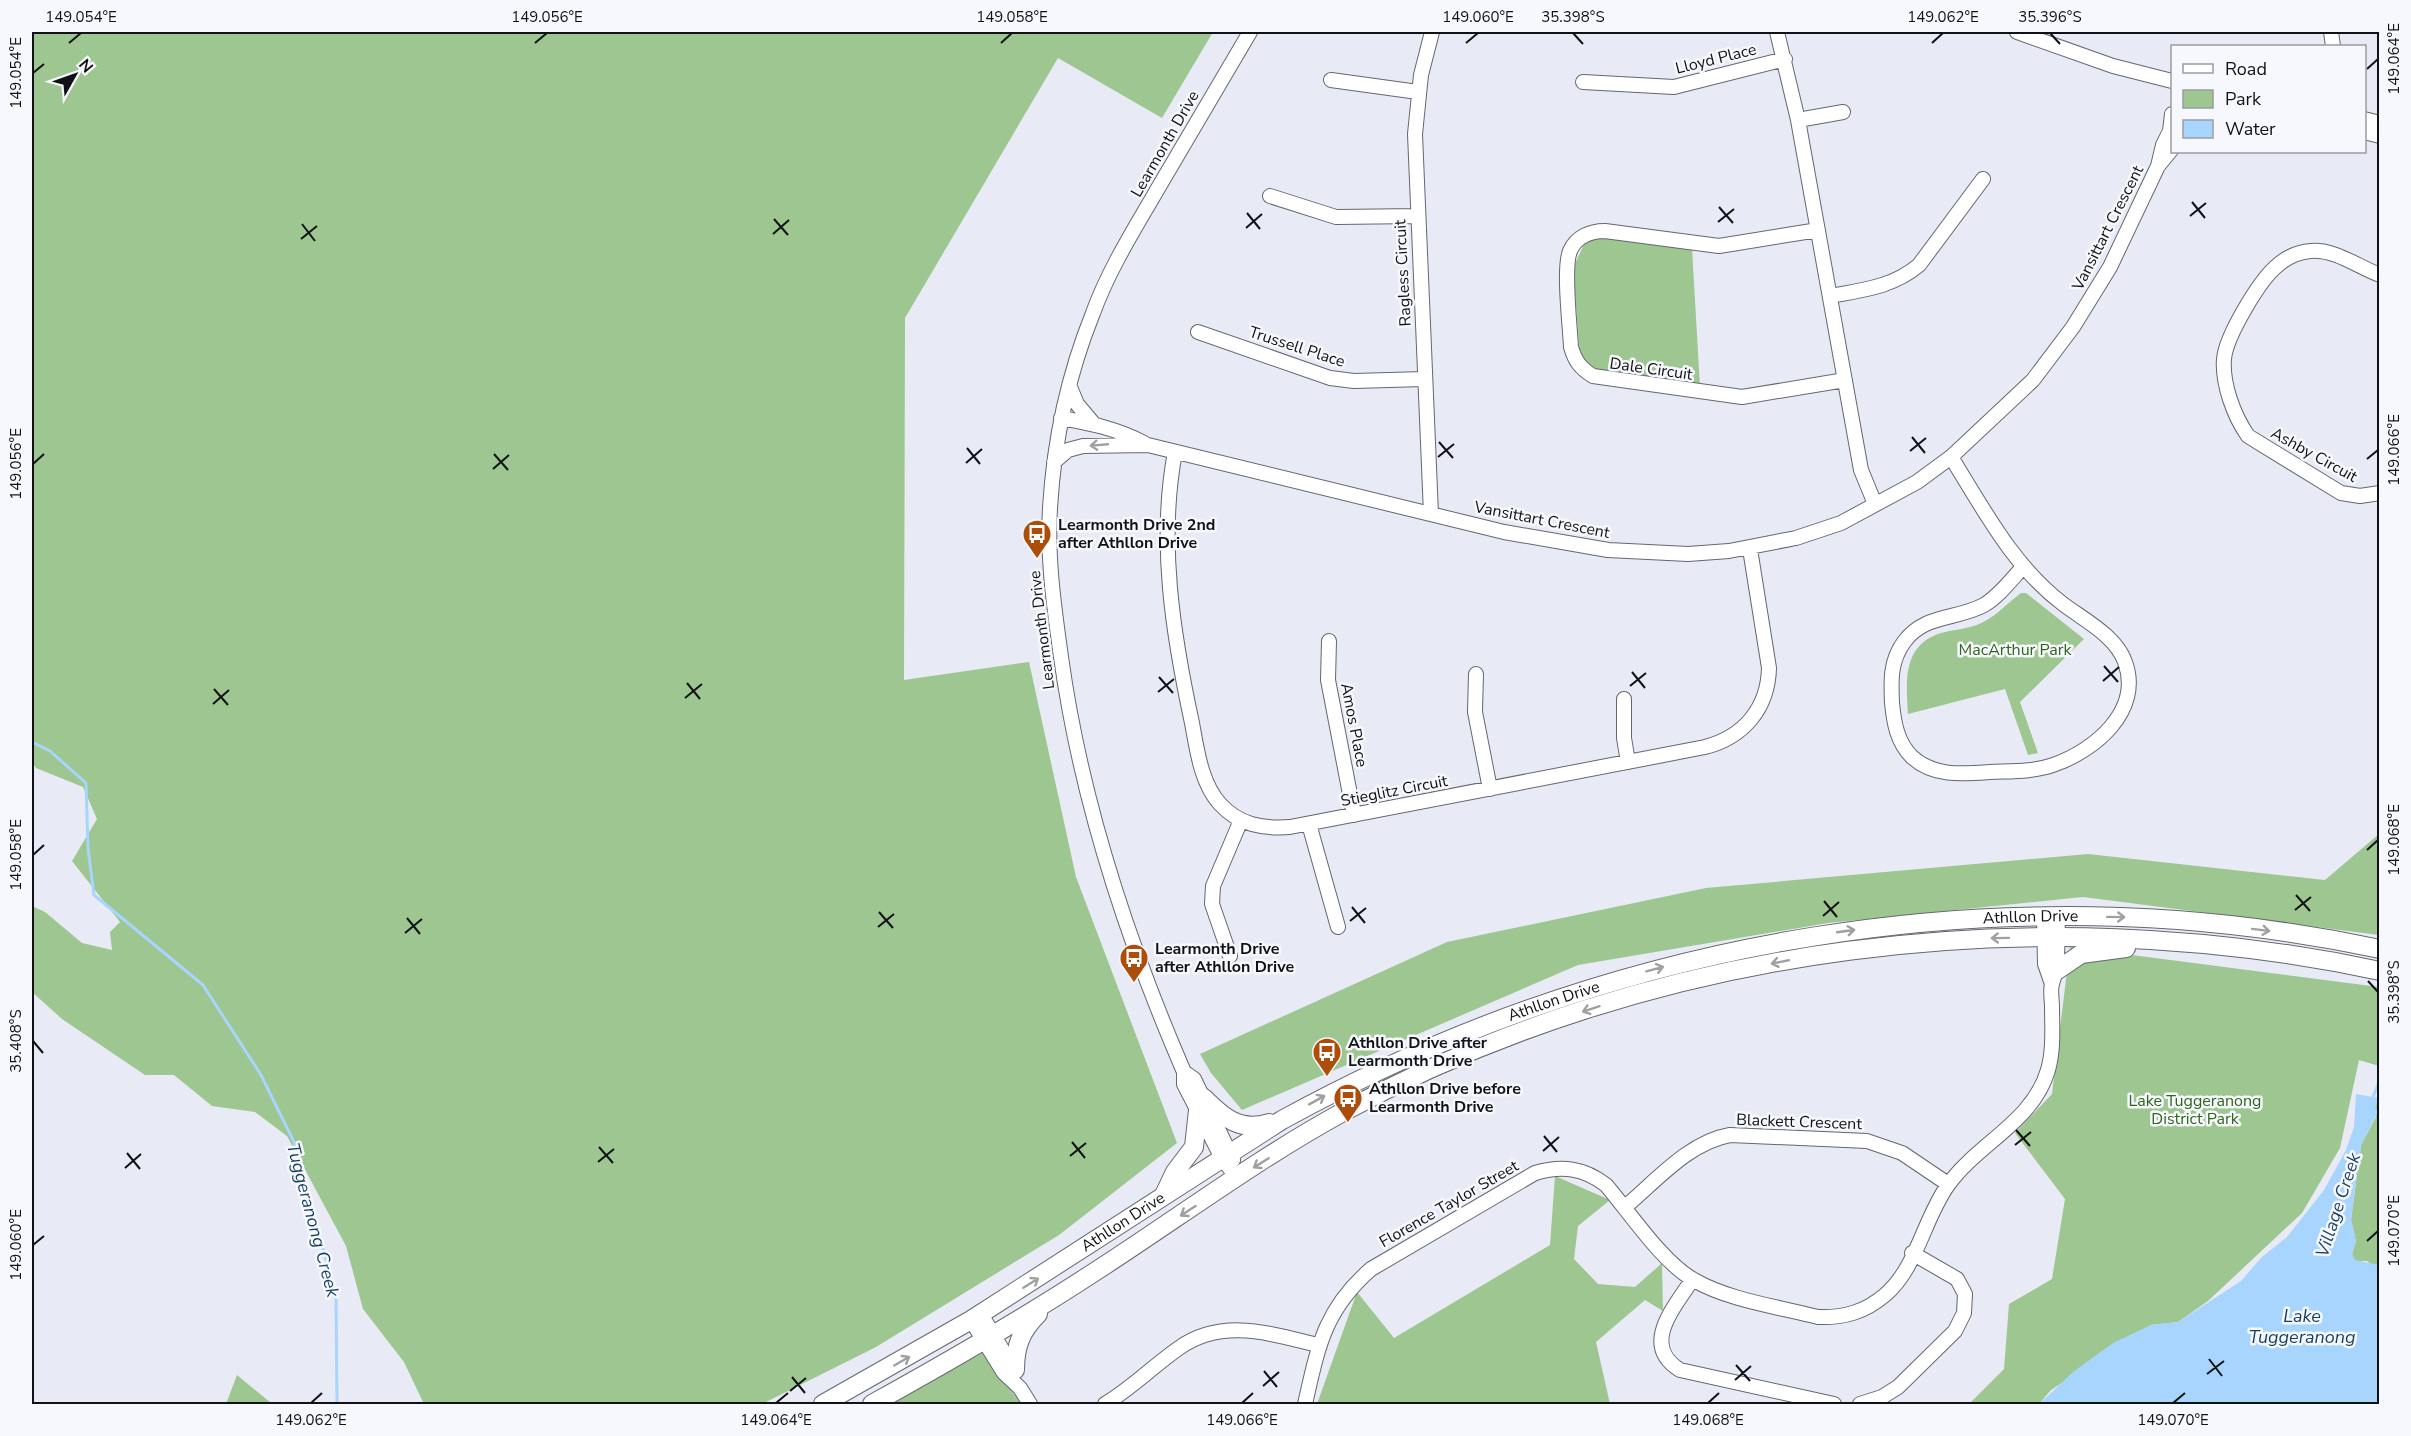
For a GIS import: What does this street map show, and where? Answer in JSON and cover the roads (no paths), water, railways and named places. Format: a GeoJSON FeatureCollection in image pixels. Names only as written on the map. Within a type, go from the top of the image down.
{"type":"FeatureCollection","features":[{"type":"Feature","properties":{"kind":"main road","name":"Athllon Drive"},"geometry":{"type":"LineString","coordinates":[[823,1404],[976,1317],[1282,1120],[1332,1092],[1451,1038],[1529,1007],[1625,976],[1760,944],[1851,930],[1932,921],[2051,916],[2125,917],[2203,923],[2279,932],[2379,949]]}},
{"type":"Feature","properties":{"kind":"main road","name":"Athllon Drive"},"geometry":{"type":"LineString","coordinates":[[872,1404],[989,1339],[1342,1112],[1479,1049],[1605,1004],[1741,970],[1810,957],[1922,943],[2051,937],[2163,941],[2256,950],[2376,970]]}},
{"type":"Feature","properties":{"kind":"main road"},"geometry":{"type":"LineString","coordinates":[[2054,978],[2081,954],[2163,941]]}},
{"type":"Feature","properties":{"kind":"main road"},"geometry":{"type":"LineString","coordinates":[[1164,1195],[1175,1172],[1194,1147],[1201,1104],[1242,1127],[1257,1127],[1282,1120]]}},
{"type":"Feature","properties":{"kind":"main road"},"geometry":{"type":"LineString","coordinates":[[1017,1379],[1015,1348],[1024,1331],[1049,1301]]}},
{"type":"Feature","properties":{"kind":"street","name":"Learmonth Drive"},"geometry":{"type":"LineString","coordinates":[[1237,1178],[1201,1104],[1194,1079],[1184,1072],[1125,926],[1101,848],[1081,768],[1065,687],[1053,604],[1050,510],[1061,418],[1092,314],[1110,272],[1250,32]]}},
{"type":"Feature","properties":{"kind":"street","name":"Ragless Circuit"},"geometry":{"type":"LineString","coordinates":[[1431,514],[1415,134],[1418,92],[1432,32]]}},
{"type":"Feature","properties":{"kind":"street"},"geometry":{"type":"LineString","coordinates":[[1777,32],[1798,120],[1861,470],[1875,504]]}},
{"type":"Feature","properties":{"kind":"street"},"geometry":{"type":"LineString","coordinates":[[2017,32],[2050,46],[2113,66],[2171,81]]}},
{"type":"Feature","properties":{"kind":"street","name":"Lloyd Place"},"geometry":{"type":"LineString","coordinates":[[1583,82],[1674,87],[1785,59]]}},
{"type":"Feature","properties":{"kind":"street"},"geometry":{"type":"LineString","coordinates":[[1331,80],[1418,92]]}},
{"type":"Feature","properties":{"kind":"street"},"geometry":{"type":"LineString","coordinates":[[1798,120],[1843,112]]}},
{"type":"Feature","properties":{"kind":"street","name":"Vansittart Crescent"},"geometry":{"type":"LineString","coordinates":[[1061,418],[1093,423],[1128,435],[1148,445],[1175,452],[1555,543],[1608,550],[1688,554],[1750,549],[1796,538],[1841,523],[1917,482],[1951,457],[2033,380],[2073,327],[2110,267],[2158,166],[2171,122]]}},
{"type":"Feature","properties":{"kind":"street","name":"Vansittart Crescent"},"geometry":{"type":"LineString","coordinates":[[2158,166],[2171,150]]}},
{"type":"Feature","properties":{"kind":"street"},"geometry":{"type":"LineString","coordinates":[[1830,296],[1877,288],[1907,275],[1919,265],[1983,179]]}},
{"type":"Feature","properties":{"kind":"street"},"geometry":{"type":"LineString","coordinates":[[1270,196],[1336,218],[1417,216]]}},
{"type":"Feature","properties":{"kind":"street","name":"Dale Circuit"},"geometry":{"type":"LineString","coordinates":[[1818,230],[1719,246],[1605,231],[1596,231],[1582,237],[1574,243],[1567,261],[1571,347],[1574,360],[1593,376],[1722,396],[1762,395],[1845,380]]}},
{"type":"Feature","properties":{"kind":"street","name":"Ashby Circuit"},"geometry":{"type":"LineString","coordinates":[[2379,274],[2333,254],[2309,251],[2288,257],[2276,266],[2234,327],[2224,360],[2232,406],[2238,422],[2248,436],[2341,493],[2360,496],[2379,493]]}},
{"type":"Feature","properties":{"kind":"street","name":"Trussell Place"},"geometry":{"type":"LineString","coordinates":[[1198,332],[1330,378],[1354,381],[1424,379]]}},
{"type":"Feature","properties":{"kind":"street"},"geometry":{"type":"LineString","coordinates":[[1070,387],[1077,404],[1093,423]]}},
{"type":"Feature","properties":{"kind":"street","name":"Vansittart Crescent"},"geometry":{"type":"LineString","coordinates":[[1054,462],[1068,450],[1083,446],[1148,445]]}},
{"type":"Feature","properties":{"kind":"street","name":"Stieglitz Circuit"},"geometry":{"type":"LineString","coordinates":[[1175,452],[1168,522],[1168,568],[1187,700],[1209,789],[1220,804],[1241,820],[1273,829],[1628,762],[1717,744],[1733,736],[1748,724],[1764,701],[1769,684],[1770,668],[1750,549]]}},
{"type":"Feature","properties":{"kind":"street"},"geometry":{"type":"LineString","coordinates":[[1951,457],[2023,567],[2045,590],[2117,647],[2125,662],[2129,678],[2126,702],[2117,721],[2098,740],[2071,758],[2051,766],[2031,770],[1959,774],[1941,772],[1925,766],[1912,757],[1902,744],[1894,723],[1891,676],[1901,647],[1916,629],[1934,619],[1984,605],[1996,596],[2023,567]]}},
{"type":"Feature","properties":{"kind":"street","name":"Amos Place"},"geometry":{"type":"LineString","coordinates":[[1329,641],[1328,680],[1354,815]]}},
{"type":"Feature","properties":{"kind":"street"},"geometry":{"type":"LineString","coordinates":[[1476,674],[1475,712],[1490,789]]}},
{"type":"Feature","properties":{"kind":"street"},"geometry":{"type":"LineString","coordinates":[[1624,699],[1624,738],[1628,762]]}},
{"type":"Feature","properties":{"kind":"street"},"geometry":{"type":"LineString","coordinates":[[1230,956],[1212,904],[1213,886],[1218,868],[1241,820]]}},
{"type":"Feature","properties":{"kind":"street"},"geometry":{"type":"LineString","coordinates":[[1309,824],[1338,927]]}},
{"type":"Feature","properties":{"kind":"street","name":"Florence Taylor Street"},"geometry":{"type":"LineString","coordinates":[[1305,1404],[1318,1345],[1331,1313],[1349,1289],[1371,1269],[1535,1173],[1562,1168],[1587,1172],[1606,1185],[1674,1265],[1692,1280],[1720,1292],[1818,1317],[1835,1318],[1854,1314],[1871,1306],[1887,1294],[1899,1279],[1948,1184],[2017,1120],[2040,1091],[2048,1070],[2052,1049],[2054,978],[2051,916]]}},
{"type":"Feature","properties":{"kind":"street","name":"Blackett Crescent"},"geometry":{"type":"LineString","coordinates":[[1625,1207],[1696,1147],[1717,1137],[1730,1135],[1868,1141],[1902,1153],[1948,1184]]}},
{"type":"Feature","properties":{"kind":"street"},"geometry":{"type":"LineString","coordinates":[[1860,1404],[1882,1398],[1898,1388],[1955,1331],[1964,1313],[1965,1294],[1956,1279],[1912,1253]]}},
{"type":"Feature","properties":{"kind":"street"},"geometry":{"type":"LineString","coordinates":[[1692,1280],[1666,1322],[1662,1335],[1664,1353],[1670,1363],[1680,1370],[1834,1404]]}},
{"type":"Feature","properties":{"kind":"street"},"geometry":{"type":"LineString","coordinates":[[976,1317],[1004,1373],[1017,1379],[1029,1404]]}},
{"type":"Feature","properties":{"kind":"street"},"geometry":{"type":"LineString","coordinates":[[1105,1404],[1134,1386],[1179,1348],[1217,1331],[1246,1329],[1318,1345]]}},
{"type":"Feature","properties":{"kind":"water","name":"Lake Tuggeranong"},"geometry":{"type":"Polygon","coordinates":[[[2356,1094],[2379,1098],[2375,1107],[2378,1112],[2361,1145],[2351,1220],[2356,1241],[2352,1254],[2355,1260],[2379,1265],[2379,1404],[2039,1404],[2073,1372],[2113,1343],[2151,1325],[2178,1322],[2241,1281],[2262,1257],[2287,1237],[2324,1190],[2346,1150],[2354,1127],[2356,1094]]]}},
{"type":"Feature","properties":{"kind":"waterway","name":"Tuggeranong Creek"},"geometry":{"type":"LineString","coordinates":[[32,742],[50,751],[86,783],[88,848],[94,895],[203,985],[261,1075],[294,1142],[336,1296],[337,1404]]}},
{"type":"Feature","properties":{"kind":"waterway","name":"Village Creek"},"geometry":{"type":"LineString","coordinates":[[2372,1100],[2380,1079]]}},
{"type":"Feature","properties":{"kind":"place","name":"Learmonth Drive 2nd after Athllon Drive"},"geometry":{"type":"Point","coordinates":[1037,560]}},
{"type":"Feature","properties":{"kind":"place","name":"Learmonth Drive after Athllon Drive"},"geometry":{"type":"Point","coordinates":[1134,984]}},
{"type":"Feature","properties":{"kind":"place","name":"Athllon Drive after Learmonth Drive"},"geometry":{"type":"Point","coordinates":[1327,1078]}},
{"type":"Feature","properties":{"kind":"place","name":"Athllon Drive before Learmonth Drive"},"geometry":{"type":"Point","coordinates":[1348,1124]}},
{"type":"Feature","properties":{"kind":"park label","name":"MacArthur Park"},"geometry":{"type":"Point","coordinates":[2015,650]}},
{"type":"Feature","properties":{"kind":"park label","name":"Lake Tuggeranong District Park"},"geometry":{"type":"Point","coordinates":[2195,1110]}}]}
